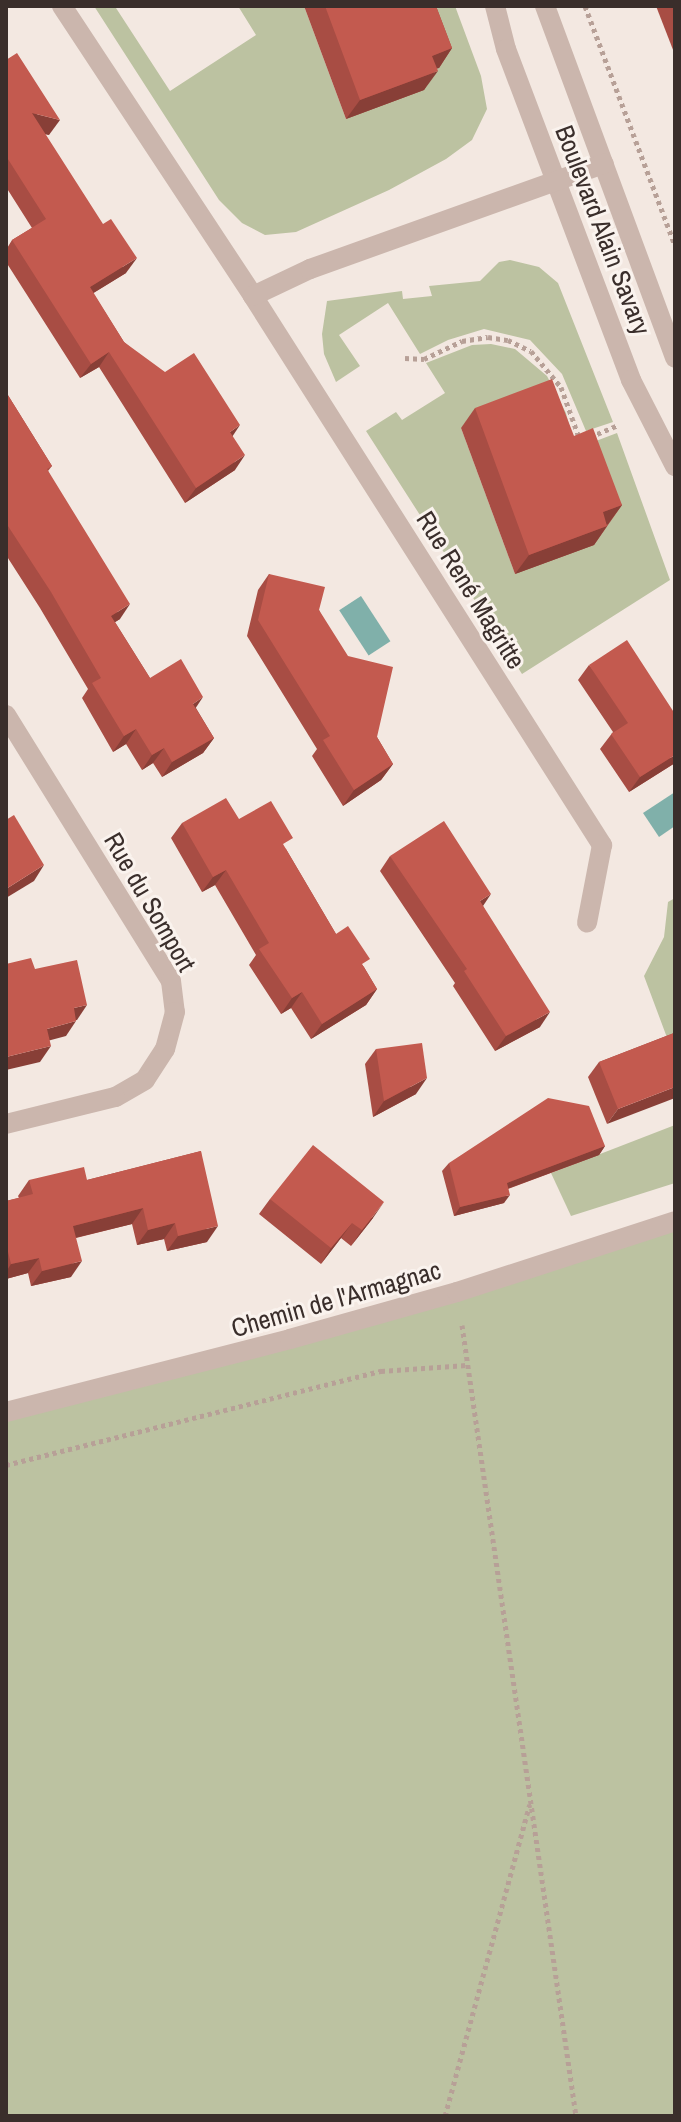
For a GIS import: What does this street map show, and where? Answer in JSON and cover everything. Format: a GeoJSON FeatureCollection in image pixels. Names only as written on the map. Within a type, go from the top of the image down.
{"type":"FeatureCollection","features":[{"type":"Feature","properties":{"kind":"street","name":"Rue René Magritte"},"geometry":{"type":"LineString","coordinates":[[62,6],[253,296],[602,845],[587,923]]}},
{"type":"Feature","properties":{"kind":"street","name":"Boulevard Alain Savary"},"geometry":{"type":"LineString","coordinates":[[495,6],[506,49],[631,380],[675,466]]}},
{"type":"Feature","properties":{"kind":"street","name":"Boulevard Alain Savary"},"geometry":{"type":"LineString","coordinates":[[545,6],[675,358]]}},
{"type":"Feature","properties":{"kind":"street"},"geometry":{"type":"LineString","coordinates":[[253,296],[310,269],[604,164]]}},
{"type":"Feature","properties":{"kind":"street","name":"Rue du Somport"},"geometry":{"type":"LineString","coordinates":[[6,715],[171,981],[175,1012],[165,1049],[145,1080],[115,1097],[6,1124]]}},
{"type":"Feature","properties":{"kind":"street","name":"Chemin de l'Armagnac"},"geometry":{"type":"LineString","coordinates":[[6,1412],[275,1343],[457,1292],[675,1221]]}},
{"type":"Feature","properties":{"kind":"path"},"geometry":{"type":"LineString","coordinates":[[585,6],[675,246]]}},
{"type":"Feature","properties":{"kind":"path"},"geometry":{"type":"LineString","coordinates":[[405,358],[424,359],[462,341],[488,337],[531,351],[561,387],[580,441]]}},
{"type":"Feature","properties":{"kind":"path"},"geometry":{"type":"LineString","coordinates":[[566,447],[623,424]]}},
{"type":"Feature","properties":{"kind":"path"},"geometry":{"type":"LineString","coordinates":[[457,1292],[576,2116]]}},
{"type":"Feature","properties":{"kind":"path"},"geometry":{"type":"LineString","coordinates":[[6,1465],[381,1371],[467,1365]]}},
{"type":"Feature","properties":{"kind":"path"},"geometry":{"type":"LineString","coordinates":[[445,2116],[531,1801]]}},
{"type":"Feature","properties":{"kind":"green space"},"geometry":{"type":"Polygon","coordinates":[[[94,6],[119,6],[116,8],[170,91],[256,35],[238,6],[304,6],[346,119],[438,68],[415,6],[455,6],[481,76],[487,109],[472,140],[446,159],[389,190],[296,232],[265,235],[242,223],[219,200],[94,6]]]}},
{"type":"Feature","properties":{"kind":"green space"},"geometry":{"type":"Polygon","coordinates":[[[510,260],[539,267],[558,283],[613,422],[586,431],[562,374],[530,340],[484,329],[448,340],[420,354],[388,303],[339,335],[360,366],[336,382],[324,354],[322,334],[327,301],[402,291],[403,299],[432,296],[429,286],[480,281],[499,262],[510,260]]]}},
{"type":"Feature","properties":{"kind":"green space"},"geometry":{"type":"Polygon","coordinates":[[[491,344],[515,349],[547,376],[566,413],[572,437],[511,409],[461,428],[515,574],[608,524],[580,447],[617,433],[670,580],[522,674],[366,431],[396,412],[402,420],[445,393],[426,363],[472,345],[491,344]]]}},
{"type":"Feature","properties":{"kind":"green space"},"geometry":{"type":"Polygon","coordinates":[[[675,898],[675,1059],[644,976],[664,937],[668,902],[675,898]]]}},
{"type":"Feature","properties":{"kind":"green space"},"geometry":{"type":"Polygon","coordinates":[[[675,1125],[675,1183],[571,1216],[551,1173],[675,1125]]]}},
{"type":"Feature","properties":{"kind":"green space"},"geometry":{"type":"Polygon","coordinates":[[[675,1221],[675,2116],[6,2116],[6,1412],[675,1221]]]}},
{"type":"Feature","properties":{"kind":"water"},"geometry":{"type":"Polygon","coordinates":[[[361,596],[390,641],[369,655],[339,610],[361,596]]]}},
{"type":"Feature","properties":{"kind":"water"},"geometry":{"type":"Polygon","coordinates":[[[675,792],[675,826],[659,837],[643,813],[675,792]]]}},
{"type":"Feature","properties":{"kind":"building"},"geometry":{"type":"Polygon","coordinates":[[[325,6],[436,6],[452,48],[432,56],[438,71],[360,100],[325,6]]]}},
{"type":"Feature","properties":{"kind":"building"},"geometry":{"type":"Polygon","coordinates":[[[17,53],[60,120],[32,113],[103,224],[111,219],[137,258],[90,287],[124,342],[165,372],[194,353],[240,425],[230,432],[245,455],[196,488],[109,352],[91,364],[12,240],[46,219],[6,156],[6,60],[17,53]]]}},
{"type":"Feature","properties":{"kind":"building"},"geometry":{"type":"Polygon","coordinates":[[[552,379],[574,436],[593,428],[622,505],[603,512],[607,526],[529,555],[475,408],[552,379]]]}},
{"type":"Feature","properties":{"kind":"building"},"geometry":{"type":"Polygon","coordinates":[[[6,392],[52,466],[47,469],[130,604],[111,616],[150,678],[181,659],[203,697],[193,704],[214,738],[172,762],[164,748],[152,755],[136,729],[124,736],[92,683],[101,678],[6,523],[6,392]]]}},
{"type":"Feature","properties":{"kind":"building"},"geometry":{"type":"Polygon","coordinates":[[[269,574],[325,587],[319,610],[348,656],[393,667],[377,737],[393,764],[354,790],[323,740],[330,736],[258,620],[269,574]]]}},
{"type":"Feature","properties":{"kind":"building"},"geometry":{"type":"Polygon","coordinates":[[[627,640],[675,714],[675,755],[640,777],[611,734],[628,723],[589,665],[627,640]]]}},
{"type":"Feature","properties":{"kind":"building"},"geometry":{"type":"Polygon","coordinates":[[[226,798],[239,819],[271,801],[293,838],[283,844],[336,934],[348,926],[370,959],[362,964],[377,989],[322,1024],[302,992],[292,998],[259,949],[269,943],[226,870],[213,877],[182,823],[226,798]]]}},
{"type":"Feature","properties":{"kind":"building"},"geometry":{"type":"Polygon","coordinates":[[[14,815],[44,865],[6,889],[6,820],[14,815]]]}},
{"type":"Feature","properties":{"kind":"building"},"geometry":{"type":"Polygon","coordinates":[[[444,821],[491,894],[480,901],[550,1012],[506,1036],[464,971],[467,969],[390,856],[444,821]]]}},
{"type":"Feature","properties":{"kind":"building"},"geometry":{"type":"Polygon","coordinates":[[[31,958],[35,969],[77,960],[87,1005],[74,1008],[76,1021],[47,1029],[51,1046],[6,1057],[6,964],[31,958]]]}},
{"type":"Feature","properties":{"kind":"building"},"geometry":{"type":"Polygon","coordinates":[[[674,1033],[675,1087],[618,1109],[599,1062],[674,1033]]]}},
{"type":"Feature","properties":{"kind":"building"},"geometry":{"type":"Polygon","coordinates":[[[422,1043],[427,1078],[384,1101],[376,1049],[422,1043]]]}},
{"type":"Feature","properties":{"kind":"building"},"geometry":{"type":"Polygon","coordinates":[[[548,1098],[589,1106],[605,1146],[507,1183],[510,1195],[460,1207],[449,1163],[548,1098]]]}},
{"type":"Feature","properties":{"kind":"building"},"geometry":{"type":"Polygon","coordinates":[[[313,1145],[384,1202],[362,1230],[352,1223],[331,1248],[270,1199],[313,1145]]]}},
{"type":"Feature","properties":{"kind":"building"},"geometry":{"type":"Polygon","coordinates":[[[201,1151],[218,1226],[178,1236],[175,1223],[148,1230],[143,1208],[73,1226],[82,1261],[42,1271],[39,1258],[11,1264],[6,1244],[6,1201],[33,1194],[29,1180],[84,1167],[87,1180],[201,1151]]]}}]}
